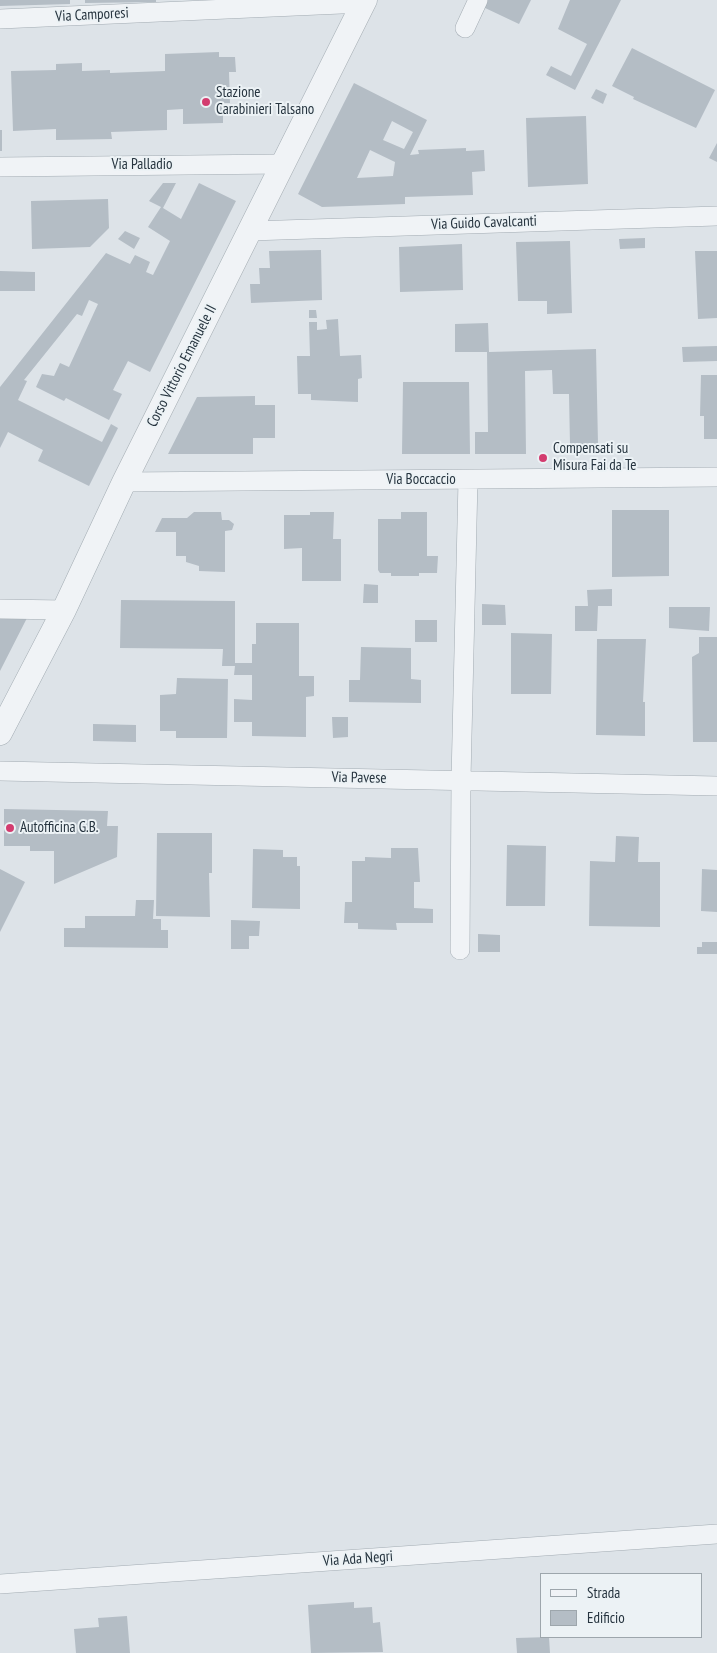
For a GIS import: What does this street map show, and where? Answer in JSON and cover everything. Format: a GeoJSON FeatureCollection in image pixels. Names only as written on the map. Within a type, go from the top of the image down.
{"type":"FeatureCollection","features":[{"type":"Feature","properties":{"kind":"street"},"geometry":{"type":"LineString","coordinates":[[465,28],[478,0]]}},
{"type":"Feature","properties":{"kind":"street","name":"Via Camporesi"},"geometry":{"type":"LineString","coordinates":[[0,19],[364,1]]}},
{"type":"Feature","properties":{"kind":"street","name":"Corso Vittorio Emanuele II"},"geometry":{"type":"LineString","coordinates":[[0,733],[64,610],[124,482],[364,1]]}},
{"type":"Feature","properties":{"kind":"street","name":"Via Palladio"},"geometry":{"type":"LineString","coordinates":[[0,167],[284,164]]}},
{"type":"Feature","properties":{"kind":"street","name":"Via Guido Cavalcanti"},"geometry":{"type":"LineString","coordinates":[[250,231],[717,216]]}},
{"type":"Feature","properties":{"kind":"street","name":"Via Boccaccio"},"geometry":{"type":"LineString","coordinates":[[124,482],[717,477]]}},
{"type":"Feature","properties":{"kind":"street"},"geometry":{"type":"LineString","coordinates":[[460,950],[461,779],[468,480]]}},
{"type":"Feature","properties":{"kind":"street"},"geometry":{"type":"LineString","coordinates":[[0,608],[64,610]]}},
{"type":"Feature","properties":{"kind":"street","name":"Via Pavese"},"geometry":{"type":"LineString","coordinates":[[0,772],[461,779],[717,786]]}},
{"type":"Feature","properties":{"kind":"street","name":"Via Ada Negri"},"geometry":{"type":"LineString","coordinates":[[0,1584],[717,1534]]}},
{"type":"Feature","properties":{"kind":"building"},"geometry":{"type":"Polygon","coordinates":[[[0,0],[70,0],[70,4],[0,6],[0,0]]]}},
{"type":"Feature","properties":{"kind":"building"},"geometry":{"type":"Polygon","coordinates":[[[85,0],[156,0],[156,2],[85,3],[85,0]]]}},
{"type":"Feature","properties":{"kind":"building"},"geometry":{"type":"Polygon","coordinates":[[[487,0],[531,0],[519,24],[483,7],[487,0]]]}},
{"type":"Feature","properties":{"kind":"building"},"geometry":{"type":"Polygon","coordinates":[[[570,0],[621,0],[575,90],[546,75],[551,66],[571,76],[587,44],[558,29],[570,0]]]}},
{"type":"Feature","properties":{"kind":"building"},"geometry":{"type":"Polygon","coordinates":[[[632,48],[715,90],[696,128],[633,99],[634,97],[612,86],[632,48]]]}},
{"type":"Feature","properties":{"kind":"building"},"geometry":{"type":"Polygon","coordinates":[[[219,52],[219,57],[235,57],[236,72],[229,72],[230,103],[223,103],[223,123],[183,124],[183,109],[167,110],[167,130],[111,132],[112,139],[56,140],[56,129],[13,131],[11,71],[56,70],[56,64],[82,63],[82,71],[110,70],[110,73],[165,71],[165,54],[219,52]]]}},
{"type":"Feature","properties":{"kind":"building"},"geometry":{"type":"Polygon","coordinates":[[[354,83],[427,120],[410,155],[419,154],[418,150],[466,148],[466,151],[484,150],[485,171],[472,172],[473,195],[405,197],[405,204],[322,207],[298,194],[354,83]],[[392,121],[383,140],[404,149],[413,132],[392,121]],[[370,150],[357,178],[393,176],[395,162],[370,150]]]}},
{"type":"Feature","properties":{"kind":"building"},"geometry":{"type":"Polygon","coordinates":[[[596,89],[607,94],[603,104],[591,98],[596,89]]]}},
{"type":"Feature","properties":{"kind":"building"},"geometry":{"type":"Polygon","coordinates":[[[586,116],[588,184],[528,187],[526,118],[586,116]]]}},
{"type":"Feature","properties":{"kind":"building"},"geometry":{"type":"Polygon","coordinates":[[[0,130],[2,130],[2,151],[0,151],[0,130]]]}},
{"type":"Feature","properties":{"kind":"building"},"geometry":{"type":"Polygon","coordinates":[[[717,143],[717,162],[709,158],[717,143]]]}},
{"type":"Feature","properties":{"kind":"building"},"geometry":{"type":"Polygon","coordinates":[[[163,183],[176,183],[163,208],[181,219],[199,183],[236,201],[150,372],[128,361],[113,390],[122,394],[109,420],[66,398],[64,401],[36,387],[42,374],[54,376],[60,363],[69,367],[98,304],[89,300],[82,316],[77,314],[24,380],[27,381],[18,400],[102,442],[111,424],[118,428],[89,486],[38,461],[43,450],[8,432],[0,448],[0,387],[106,253],[130,264],[135,255],[150,262],[146,272],[153,275],[170,241],[148,227],[161,207],[149,201],[163,183]]]}},
{"type":"Feature","properties":{"kind":"building"},"geometry":{"type":"Polygon","coordinates":[[[108,199],[109,228],[90,247],[32,249],[31,201],[108,199]]]}},
{"type":"Feature","properties":{"kind":"building"},"geometry":{"type":"Polygon","coordinates":[[[125,231],[140,238],[134,249],[118,239],[125,231]]]}},
{"type":"Feature","properties":{"kind":"building"},"geometry":{"type":"Polygon","coordinates":[[[645,238],[645,248],[620,249],[619,239],[645,238]]]}},
{"type":"Feature","properties":{"kind":"building"},"geometry":{"type":"Polygon","coordinates":[[[570,241],[572,313],[547,314],[547,301],[518,301],[516,242],[570,241]]]}},
{"type":"Feature","properties":{"kind":"building"},"geometry":{"type":"Polygon","coordinates":[[[462,244],[463,290],[400,292],[399,247],[462,244]]]}},
{"type":"Feature","properties":{"kind":"building"},"geometry":{"type":"Polygon","coordinates":[[[321,250],[322,300],[251,303],[250,284],[260,284],[259,268],[270,268],[269,251],[321,250]]]}},
{"type":"Feature","properties":{"kind":"building"},"geometry":{"type":"Polygon","coordinates":[[[695,251],[717,251],[717,318],[698,319],[695,251]]]}},
{"type":"Feature","properties":{"kind":"building"},"geometry":{"type":"Polygon","coordinates":[[[0,271],[35,272],[35,291],[0,291],[0,271]]]}},
{"type":"Feature","properties":{"kind":"building"},"geometry":{"type":"Polygon","coordinates":[[[309,310],[316,310],[317,318],[309,318],[309,310]]]}},
{"type":"Feature","properties":{"kind":"building"},"geometry":{"type":"Polygon","coordinates":[[[338,319],[340,356],[361,355],[362,378],[358,379],[358,402],[311,400],[311,394],[298,394],[297,356],[310,356],[309,322],[317,322],[317,330],[327,329],[326,320],[338,319]]]}},
{"type":"Feature","properties":{"kind":"building"},"geometry":{"type":"Polygon","coordinates":[[[488,323],[489,352],[596,349],[598,444],[570,445],[569,394],[553,394],[552,370],[525,371],[526,454],[475,454],[475,432],[488,432],[487,352],[455,352],[455,324],[488,323]]]}},
{"type":"Feature","properties":{"kind":"building"},"geometry":{"type":"Polygon","coordinates":[[[717,346],[717,361],[683,362],[682,347],[717,346]]]}},
{"type":"Feature","properties":{"kind":"building"},"geometry":{"type":"Polygon","coordinates":[[[701,375],[717,375],[717,439],[704,439],[704,416],[700,416],[701,375]]]}},
{"type":"Feature","properties":{"kind":"building"},"geometry":{"type":"Polygon","coordinates":[[[403,382],[469,382],[470,454],[402,454],[403,382]]]}},
{"type":"Feature","properties":{"kind":"building"},"geometry":{"type":"Polygon","coordinates":[[[255,396],[255,405],[275,405],[275,438],[253,438],[253,454],[168,454],[197,397],[255,396]]]}},
{"type":"Feature","properties":{"kind":"building"},"geometry":{"type":"Polygon","coordinates":[[[612,510],[669,510],[669,576],[612,577],[612,510]]]}},
{"type":"Feature","properties":{"kind":"building"},"geometry":{"type":"Polygon","coordinates":[[[194,512],[221,512],[222,520],[229,520],[234,524],[232,530],[225,531],[225,572],[199,571],[199,566],[186,562],[186,556],[176,556],[176,532],[155,532],[162,518],[187,518],[194,512]]]}},
{"type":"Feature","properties":{"kind":"building"},"geometry":{"type":"Polygon","coordinates":[[[310,512],[334,512],[333,539],[341,539],[341,581],[302,581],[302,548],[284,549],[284,515],[310,515],[310,512]]]}},
{"type":"Feature","properties":{"kind":"building"},"geometry":{"type":"Polygon","coordinates":[[[401,512],[427,512],[427,556],[438,556],[437,573],[419,573],[419,576],[391,576],[391,573],[380,573],[378,570],[378,519],[401,519],[401,512]]]}},
{"type":"Feature","properties":{"kind":"building"},"geometry":{"type":"Polygon","coordinates":[[[364,584],[378,585],[378,603],[363,603],[364,584]]]}},
{"type":"Feature","properties":{"kind":"building"},"geometry":{"type":"Polygon","coordinates":[[[612,589],[612,606],[598,606],[597,631],[575,631],[575,606],[588,606],[587,590],[612,589]]]}},
{"type":"Feature","properties":{"kind":"building"},"geometry":{"type":"Polygon","coordinates":[[[121,600],[235,601],[235,663],[252,663],[252,644],[256,644],[256,623],[299,623],[299,676],[314,676],[314,696],[306,697],[306,737],[252,736],[252,722],[234,722],[234,699],[252,700],[252,675],[234,675],[235,666],[222,666],[223,649],[120,648],[121,600]]]}},
{"type":"Feature","properties":{"kind":"building"},"geometry":{"type":"Polygon","coordinates":[[[482,604],[505,605],[506,625],[482,625],[482,604]]]}},
{"type":"Feature","properties":{"kind":"building"},"geometry":{"type":"Polygon","coordinates":[[[669,607],[710,607],[709,631],[669,628],[669,607]]]}},
{"type":"Feature","properties":{"kind":"building"},"geometry":{"type":"Polygon","coordinates":[[[0,618],[27,618],[0,671],[0,618]]]}},
{"type":"Feature","properties":{"kind":"building"},"geometry":{"type":"Polygon","coordinates":[[[415,620],[437,620],[437,642],[415,642],[415,620]]]}},
{"type":"Feature","properties":{"kind":"building"},"geometry":{"type":"Polygon","coordinates":[[[511,633],[552,634],[551,694],[511,694],[511,633]]]}},
{"type":"Feature","properties":{"kind":"building"},"geometry":{"type":"Polygon","coordinates":[[[699,637],[717,637],[717,742],[693,742],[692,657],[699,653],[699,637]]]}},
{"type":"Feature","properties":{"kind":"building"},"geometry":{"type":"Polygon","coordinates":[[[597,639],[646,639],[643,702],[645,702],[645,736],[596,735],[597,639]]]}},
{"type":"Feature","properties":{"kind":"building"},"geometry":{"type":"Polygon","coordinates":[[[361,647],[411,648],[411,679],[421,680],[421,703],[349,702],[349,680],[360,680],[361,647]]]}},
{"type":"Feature","properties":{"kind":"building"},"geometry":{"type":"Polygon","coordinates":[[[177,678],[228,679],[227,738],[176,738],[176,731],[160,731],[160,695],[176,694],[177,678]]]}},
{"type":"Feature","properties":{"kind":"building"},"geometry":{"type":"Polygon","coordinates":[[[332,717],[348,717],[348,737],[333,738],[332,717]]]}},
{"type":"Feature","properties":{"kind":"building"},"geometry":{"type":"Polygon","coordinates":[[[93,724],[136,725],[136,742],[93,741],[93,724]]]}},
{"type":"Feature","properties":{"kind":"building"},"geometry":{"type":"Polygon","coordinates":[[[4,809],[108,811],[107,826],[118,826],[117,857],[54,884],[54,851],[30,851],[30,846],[4,846],[4,809]]]}},
{"type":"Feature","properties":{"kind":"building"},"geometry":{"type":"Polygon","coordinates":[[[157,833],[212,833],[212,873],[209,873],[210,917],[156,916],[157,833]]]}},
{"type":"Feature","properties":{"kind":"building"},"geometry":{"type":"Polygon","coordinates":[[[616,836],[639,837],[638,862],[660,862],[660,927],[589,926],[590,861],[615,862],[616,836]]]}},
{"type":"Feature","properties":{"kind":"building"},"geometry":{"type":"Polygon","coordinates":[[[507,845],[546,846],[545,906],[506,906],[507,845]]]}},
{"type":"Feature","properties":{"kind":"building"},"geometry":{"type":"Polygon","coordinates":[[[391,848],[418,848],[420,882],[414,882],[414,908],[433,909],[433,923],[396,923],[397,930],[358,929],[358,923],[344,923],[345,902],[352,902],[352,861],[365,861],[365,857],[391,858],[391,848]]]}},
{"type":"Feature","properties":{"kind":"building"},"geometry":{"type":"Polygon","coordinates":[[[253,849],[283,850],[283,857],[297,857],[297,866],[300,866],[300,909],[252,908],[253,849]]]}},
{"type":"Feature","properties":{"kind":"building"},"geometry":{"type":"Polygon","coordinates":[[[0,869],[25,882],[0,932],[0,869]]]}},
{"type":"Feature","properties":{"kind":"building"},"geometry":{"type":"Polygon","coordinates":[[[702,869],[717,870],[717,912],[701,911],[702,869]]]}},
{"type":"Feature","properties":{"kind":"building"},"geometry":{"type":"Polygon","coordinates":[[[136,900],[154,900],[153,919],[161,919],[161,930],[168,930],[168,948],[64,947],[64,928],[85,928],[85,916],[135,916],[136,900]]]}},
{"type":"Feature","properties":{"kind":"building"},"geometry":{"type":"Polygon","coordinates":[[[231,920],[260,921],[259,936],[249,936],[249,949],[231,949],[231,920]]]}},
{"type":"Feature","properties":{"kind":"building"},"geometry":{"type":"Polygon","coordinates":[[[478,934],[500,935],[500,952],[478,952],[478,934]]]}},
{"type":"Feature","properties":{"kind":"building"},"geometry":{"type":"Polygon","coordinates":[[[702,942],[717,942],[717,954],[697,954],[697,947],[702,947],[702,942]]]}},
{"type":"Feature","properties":{"kind":"building"},"geometry":{"type":"Polygon","coordinates":[[[354,1602],[354,1608],[372,1607],[373,1623],[380,1622],[383,1652],[311,1653],[308,1605],[354,1602]]]}},
{"type":"Feature","properties":{"kind":"building"},"geometry":{"type":"Polygon","coordinates":[[[127,1616],[130,1653],[76,1653],[74,1629],[99,1627],[98,1618],[127,1616]]]}},
{"type":"Feature","properties":{"kind":"building"},"geometry":{"type":"Polygon","coordinates":[[[516,1638],[549,1638],[550,1653],[517,1653],[516,1638]]]}},
{"type":"Feature","properties":{"kind":"place","name":"Stazione Carabinieri Talsano"},"geometry":{"type":"Point","coordinates":[206,102]}},
{"type":"Feature","properties":{"kind":"place","name":"Compensati su Misura Fai da Te"},"geometry":{"type":"Point","coordinates":[543,458]}},
{"type":"Feature","properties":{"kind":"place","name":"Autofficina G.B."},"geometry":{"type":"Point","coordinates":[10,828]}}]}
